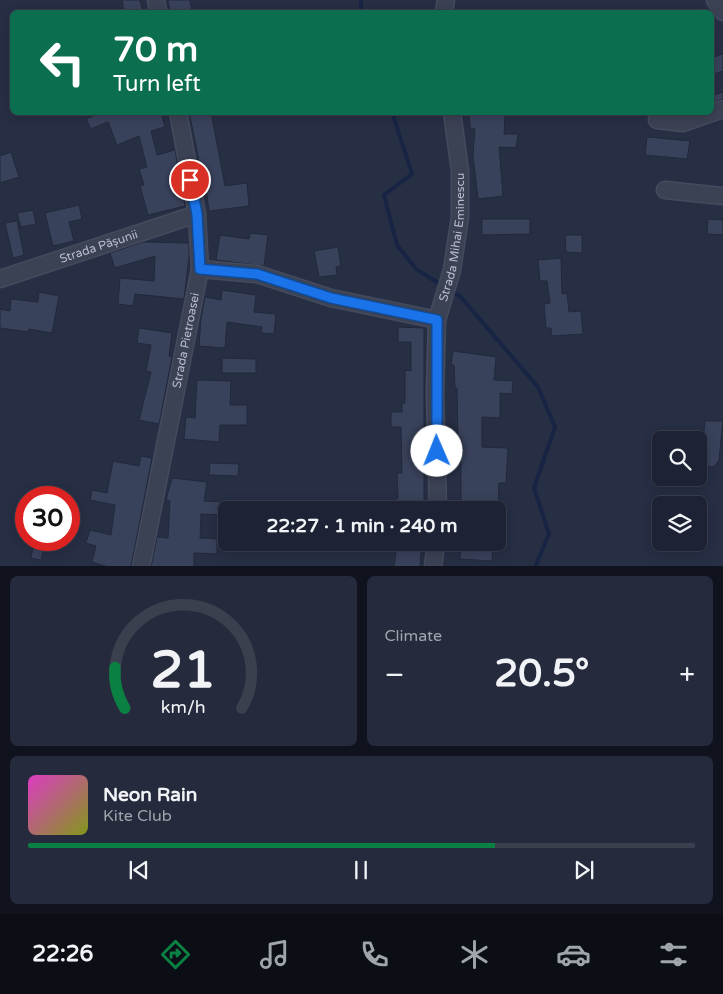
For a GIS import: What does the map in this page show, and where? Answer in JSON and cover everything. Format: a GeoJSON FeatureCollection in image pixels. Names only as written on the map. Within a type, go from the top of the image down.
{"type":"FeatureCollection","features":[{"type":"Feature","properties":{"kind":"street"},"geometry":{"type":"LineString","coordinates":[[715,0],[723,12]]}},
{"type":"Feature","properties":{"kind":"street","name":"Strada Pietroasei"},"geometry":{"type":"LineString","coordinates":[[141,566],[200,269],[197,214],[179,115]]}},
{"type":"Feature","properties":{"kind":"street","name":"Strada Mihai Eminescu"},"geometry":{"type":"LineString","coordinates":[[438,501],[435,393],[439,312],[452,270],[460,217],[460,171],[452,115]]}},
{"type":"Feature","properties":{"kind":"street"},"geometry":{"type":"LineString","coordinates":[[657,120],[683,123],[706,115]]}},
{"type":"Feature","properties":{"kind":"street"},"geometry":{"type":"LineString","coordinates":[[666,190],[723,196]]}},
{"type":"Feature","properties":{"kind":"street","name":"Strada Pășunii"},"geometry":{"type":"LineString","coordinates":[[0,280],[197,214]]}},
{"type":"Feature","properties":{"kind":"street"},"geometry":{"type":"LineString","coordinates":[[200,269],[257,274],[331,298],[439,312]]}},
{"type":"Feature","properties":{"kind":"street"},"geometry":{"type":"LineString","coordinates":[[434,566],[435,551]]}},
{"type":"Feature","properties":{"kind":"building"},"geometry":{"type":"Polygon","coordinates":[[[122,0],[140,0],[142,10],[124,10],[122,0]]]}},
{"type":"Feature","properties":{"kind":"building"},"geometry":{"type":"Polygon","coordinates":[[[168,0],[190,0],[192,10],[170,10],[168,0]]]}},
{"type":"Feature","properties":{"kind":"building"},"geometry":{"type":"Polygon","coordinates":[[[723,54],[723,71],[714,74],[714,57],[723,54]]]}},
{"type":"Feature","properties":{"kind":"building"},"geometry":{"type":"Polygon","coordinates":[[[723,92],[723,99],[714,102],[714,95],[723,92]]]}},
{"type":"Feature","properties":{"kind":"building"},"geometry":{"type":"Polygon","coordinates":[[[95,115],[162,115],[165,127],[151,131],[157,155],[175,150],[185,206],[148,215],[140,186],[144,185],[139,169],[147,167],[139,136],[117,145],[108,122],[91,129],[86,119],[95,115]]]}},
{"type":"Feature","properties":{"kind":"building"},"geometry":{"type":"Polygon","coordinates":[[[190,115],[212,115],[225,186],[247,183],[249,206],[209,211],[205,180],[203,180],[190,115]]]}},
{"type":"Feature","properties":{"kind":"building"},"geometry":{"type":"Polygon","coordinates":[[[469,115],[505,115],[504,134],[518,134],[516,148],[499,147],[503,196],[478,199],[473,155],[475,129],[470,128],[469,115]]]}},
{"type":"Feature","properties":{"kind":"building"},"geometry":{"type":"Polygon","coordinates":[[[647,137],[690,141],[687,159],[645,155],[647,137]]]}},
{"type":"Feature","properties":{"kind":"building"},"geometry":{"type":"Polygon","coordinates":[[[11,152],[19,177],[0,183],[0,156],[11,152]]]}},
{"type":"Feature","properties":{"kind":"building"},"geometry":{"type":"Polygon","coordinates":[[[79,205],[82,219],[69,222],[74,241],[53,246],[45,213],[79,205]]]}},
{"type":"Feature","properties":{"kind":"building"},"geometry":{"type":"Polygon","coordinates":[[[33,210],[36,224],[21,227],[17,213],[33,210]]]}},
{"type":"Feature","properties":{"kind":"building"},"geometry":{"type":"Polygon","coordinates":[[[482,219],[530,219],[530,234],[482,235],[482,219]]]}},
{"type":"Feature","properties":{"kind":"building"},"geometry":{"type":"Polygon","coordinates":[[[708,219],[723,220],[723,235],[707,234],[708,219]]]}},
{"type":"Feature","properties":{"kind":"building"},"geometry":{"type":"Polygon","coordinates":[[[17,221],[24,255],[13,258],[5,223],[17,221]]]}},
{"type":"Feature","properties":{"kind":"building"},"geometry":{"type":"Polygon","coordinates":[[[250,233],[268,235],[264,266],[216,260],[220,235],[249,239],[250,233]]]}},
{"type":"Feature","properties":{"kind":"building"},"geometry":{"type":"Polygon","coordinates":[[[565,235],[582,235],[582,253],[566,252],[565,235]]]}},
{"type":"Feature","properties":{"kind":"building"},"geometry":{"type":"Polygon","coordinates":[[[143,242],[189,243],[184,299],[135,294],[133,306],[118,304],[120,278],[154,281],[155,256],[115,268],[110,253],[143,242]]]}},
{"type":"Feature","properties":{"kind":"building"},"geometry":{"type":"Polygon","coordinates":[[[338,247],[341,266],[336,267],[337,275],[319,277],[314,251],[338,247]]]}},
{"type":"Feature","properties":{"kind":"building"},"geometry":{"type":"Polygon","coordinates":[[[561,258],[562,294],[567,293],[569,312],[581,311],[583,334],[552,336],[551,328],[546,328],[544,304],[550,303],[547,281],[540,281],[538,260],[561,258]]]}},
{"type":"Feature","properties":{"kind":"building"},"geometry":{"type":"Polygon","coordinates":[[[222,290],[256,295],[254,312],[276,314],[274,334],[261,333],[262,327],[227,322],[225,348],[199,346],[205,297],[221,300],[222,290]]]}},
{"type":"Feature","properties":{"kind":"building"},"geometry":{"type":"Polygon","coordinates":[[[39,292],[59,296],[52,333],[29,329],[29,332],[0,328],[0,309],[10,311],[11,299],[38,302],[39,292]]]}},
{"type":"Feature","properties":{"kind":"building"},"geometry":{"type":"Polygon","coordinates":[[[398,327],[424,328],[424,501],[396,501],[396,498],[398,498],[397,473],[402,473],[401,427],[391,427],[391,412],[402,412],[402,403],[405,403],[405,370],[411,371],[411,342],[398,342],[398,327]]]}},
{"type":"Feature","properties":{"kind":"building"},"geometry":{"type":"Polygon","coordinates":[[[139,328],[172,333],[169,356],[172,357],[159,424],[139,420],[151,372],[146,371],[151,345],[137,343],[139,328]]]}},
{"type":"Feature","properties":{"kind":"building"},"geometry":{"type":"Polygon","coordinates":[[[453,351],[496,357],[494,380],[513,381],[512,394],[500,393],[500,418],[482,417],[482,447],[508,448],[506,483],[499,483],[498,501],[461,501],[461,443],[458,443],[457,388],[455,388],[454,365],[451,365],[453,351]]]}},
{"type":"Feature","properties":{"kind":"building"},"geometry":{"type":"Polygon","coordinates":[[[222,358],[256,359],[256,373],[222,373],[222,358]]]}},
{"type":"Feature","properties":{"kind":"building"},"geometry":{"type":"Polygon","coordinates":[[[197,380],[231,381],[230,405],[247,405],[247,425],[220,425],[219,442],[184,439],[186,417],[195,418],[197,380]]]}},
{"type":"Feature","properties":{"kind":"building"},"geometry":{"type":"Polygon","coordinates":[[[705,421],[723,421],[719,460],[714,467],[707,466],[707,431],[704,431],[705,421]]]}},
{"type":"Feature","properties":{"kind":"building"},"geometry":{"type":"Polygon","coordinates":[[[141,456],[152,458],[131,566],[105,566],[92,562],[96,546],[86,543],[90,530],[111,535],[115,505],[90,500],[92,490],[107,493],[113,461],[139,466],[141,456]]]}},
{"type":"Feature","properties":{"kind":"building"},"geometry":{"type":"Polygon","coordinates":[[[210,463],[239,464],[238,476],[209,475],[210,463]]]}},
{"type":"Feature","properties":{"kind":"building"},"geometry":{"type":"Polygon","coordinates":[[[172,478],[207,482],[204,501],[218,502],[218,515],[201,514],[200,538],[217,539],[217,554],[194,553],[194,566],[151,566],[157,537],[168,538],[170,501],[166,500],[172,478]]]}},
{"type":"Feature","properties":{"kind":"building"},"geometry":{"type":"Polygon","coordinates":[[[32,551],[43,551],[41,560],[31,558],[32,551]]]}},
{"type":"Feature","properties":{"kind":"building"},"geometry":{"type":"Polygon","coordinates":[[[396,551],[421,551],[420,566],[394,566],[396,551]]]}},
{"type":"Feature","properties":{"kind":"building"},"geometry":{"type":"Polygon","coordinates":[[[460,551],[493,551],[492,561],[460,559],[460,551]]]}},
{"type":"Feature","properties":{"kind":"waterway"},"geometry":{"type":"LineString","coordinates":[[361,0],[361,10]]}},
{"type":"Feature","properties":{"kind":"waterway"},"geometry":{"type":"LineString","coordinates":[[393,115],[412,174],[384,195],[397,245],[416,269],[443,286]]}},
{"type":"Feature","properties":{"kind":"waterway"},"geometry":{"type":"LineString","coordinates":[[451,291],[460,296],[538,387],[555,427],[534,488],[549,534],[535,566]]}},
{"type":"Feature","properties":{"kind":"route"},"geometry":{"type":"LineString","coordinates":[[190,180],[197,214],[200,269],[257,274],[331,298],[437,320],[435,393],[437,451]]}}]}
